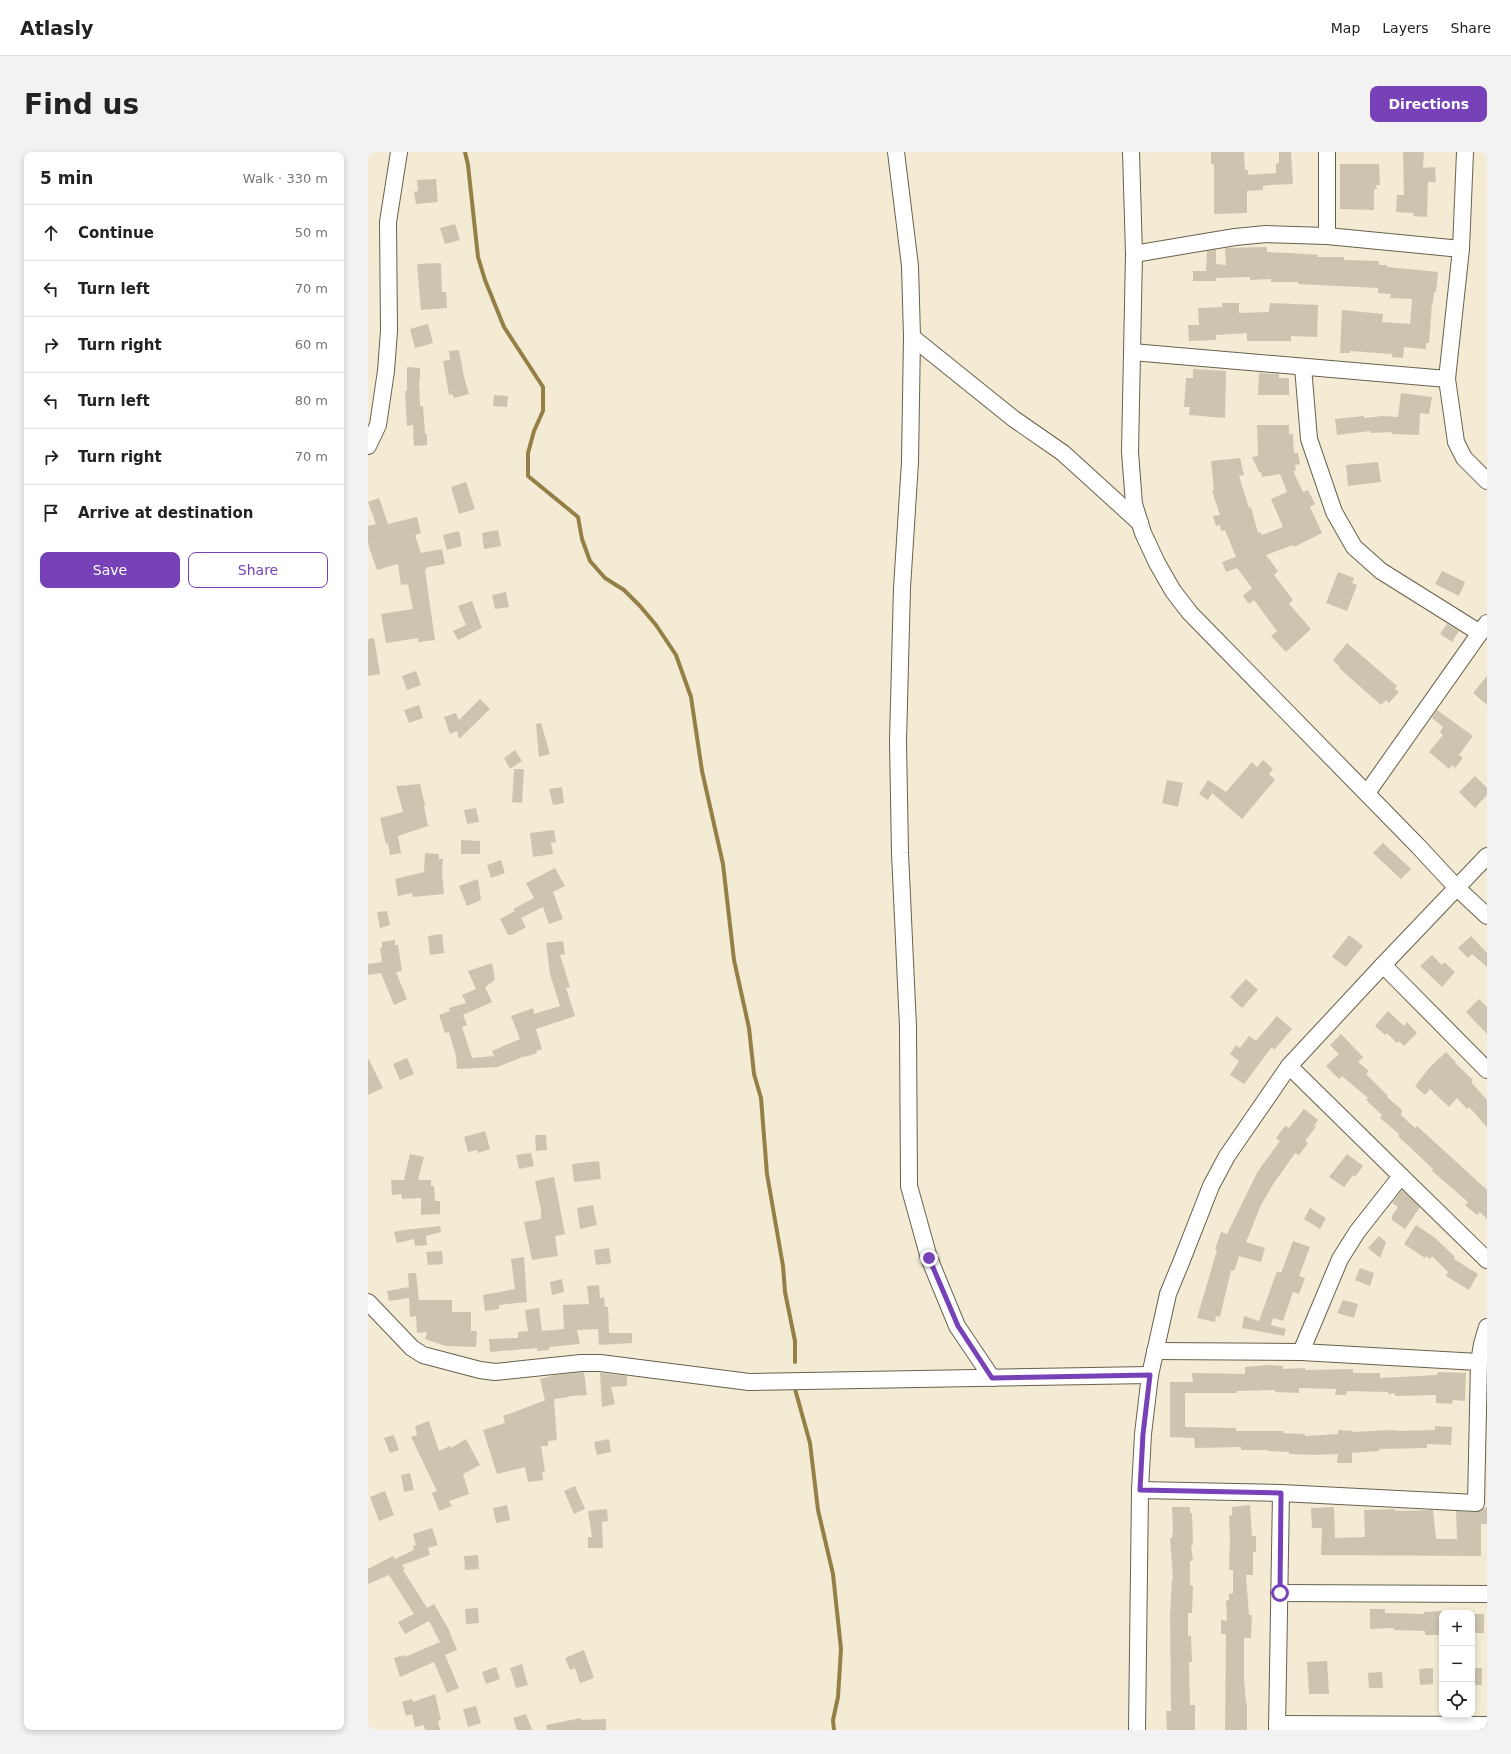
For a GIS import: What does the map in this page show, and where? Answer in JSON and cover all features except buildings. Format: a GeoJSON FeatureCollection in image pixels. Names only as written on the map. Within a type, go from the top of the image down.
{"type":"FeatureCollection","features":[{"type":"Feature","properties":{"kind":"street"},"geometry":{"type":"LineString","coordinates":[[368,446],[378,424],[386,371],[389,331],[388,222],[399,152]]}},
{"type":"Feature","properties":{"kind":"street"},"geometry":{"type":"LineString","coordinates":[[896,152],[910,266],[912,337],[910,462],[902,588],[898,741],[900,853],[908,1027],[909,1186],[929,1258],[958,1326],[992,1378]]}},
{"type":"Feature","properties":{"kind":"street"},"geometry":{"type":"LineString","coordinates":[[1131,152],[1134,254],[1130,452],[1134,504],[1143,533],[1157,563],[1190,613],[1457,888],[1487,916]]}},
{"type":"Feature","properties":{"kind":"street"},"geometry":{"type":"LineString","coordinates":[[1327,152],[1327,236]]}},
{"type":"Feature","properties":{"kind":"street"},"geometry":{"type":"LineString","coordinates":[[1465,152],[1461,249],[1447,379],[1456,442],[1464,458],[1487,481]]}},
{"type":"Feature","properties":{"kind":"street"},"geometry":{"type":"LineString","coordinates":[[1134,254],[1251,235],[1266,234],[1327,236],[1461,249]]}},
{"type":"Feature","properties":{"kind":"street"},"geometry":{"type":"LineString","coordinates":[[912,337],[1014,419],[1063,453],[1140,523]]}},
{"type":"Feature","properties":{"kind":"street"},"geometry":{"type":"LineString","coordinates":[[1132,352],[1447,379]]}},
{"type":"Feature","properties":{"kind":"street"},"geometry":{"type":"LineString","coordinates":[[1303,367],[1309,439],[1334,512],[1354,547],[1381,571],[1483,628],[1366,793]]}},
{"type":"Feature","properties":{"kind":"street"},"geometry":{"type":"LineString","coordinates":[[1137,1730],[1140,1490],[1143,1434],[1150,1375],[1168,1294],[1211,1186],[1239,1137],[1289,1066],[1383,964],[1487,856]]}},
{"type":"Feature","properties":{"kind":"street"},"geometry":{"type":"LineString","coordinates":[[1383,964],[1487,1070]]}},
{"type":"Feature","properties":{"kind":"street"},"geometry":{"type":"LineString","coordinates":[[1289,1066],[1487,1260]]}},
{"type":"Feature","properties":{"kind":"street"},"geometry":{"type":"LineString","coordinates":[[1301,1352],[1340,1259],[1348,1244],[1401,1176]]}},
{"type":"Feature","properties":{"kind":"street"},"geometry":{"type":"LineString","coordinates":[[368,1302],[405,1342],[418,1352],[424,1355],[473,1368],[495,1372],[581,1363],[600,1363],[749,1382],[1150,1375]]}},
{"type":"Feature","properties":{"kind":"street"},"geometry":{"type":"LineString","coordinates":[[1140,1490],[1281,1493],[1481,1504],[1479,1362],[1487,1327]]}},
{"type":"Feature","properties":{"kind":"street"},"geometry":{"type":"LineString","coordinates":[[1155,1351],[1301,1352],[1479,1362]]}},
{"type":"Feature","properties":{"kind":"street"},"geometry":{"type":"LineString","coordinates":[[1281,1493],[1277,1727],[1487,1725]]}},
{"type":"Feature","properties":{"kind":"street"},"geometry":{"type":"LineString","coordinates":[[1280,1593],[1487,1594]]}},
{"type":"Feature","properties":{"kind":"waterway"},"geometry":{"type":"LineString","coordinates":[[465,152],[468,165],[478,257],[485,280],[504,327],[543,387],[543,411],[534,431],[528,453],[528,476],[578,517],[582,539],[590,561],[605,578],[624,590],[656,625],[676,655],[691,697],[702,771],[723,864],[734,960],[749,1028],[754,1074],[761,1098],[767,1174],[783,1266],[785,1292],[795,1341],[795,1362]]}},
{"type":"Feature","properties":{"kind":"waterway"},"geometry":{"type":"LineString","coordinates":[[795,1389],[810,1443],[818,1510],[833,1574],[841,1649],[838,1697],[833,1720],[834,1730]]}},
{"type":"Feature","properties":{"kind":"route"},"geometry":{"type":"LineString","coordinates":[[929,1258],[958,1326],[992,1378],[1150,1375],[1143,1434],[1140,1490],[1281,1493],[1280,1593]]}}]}
